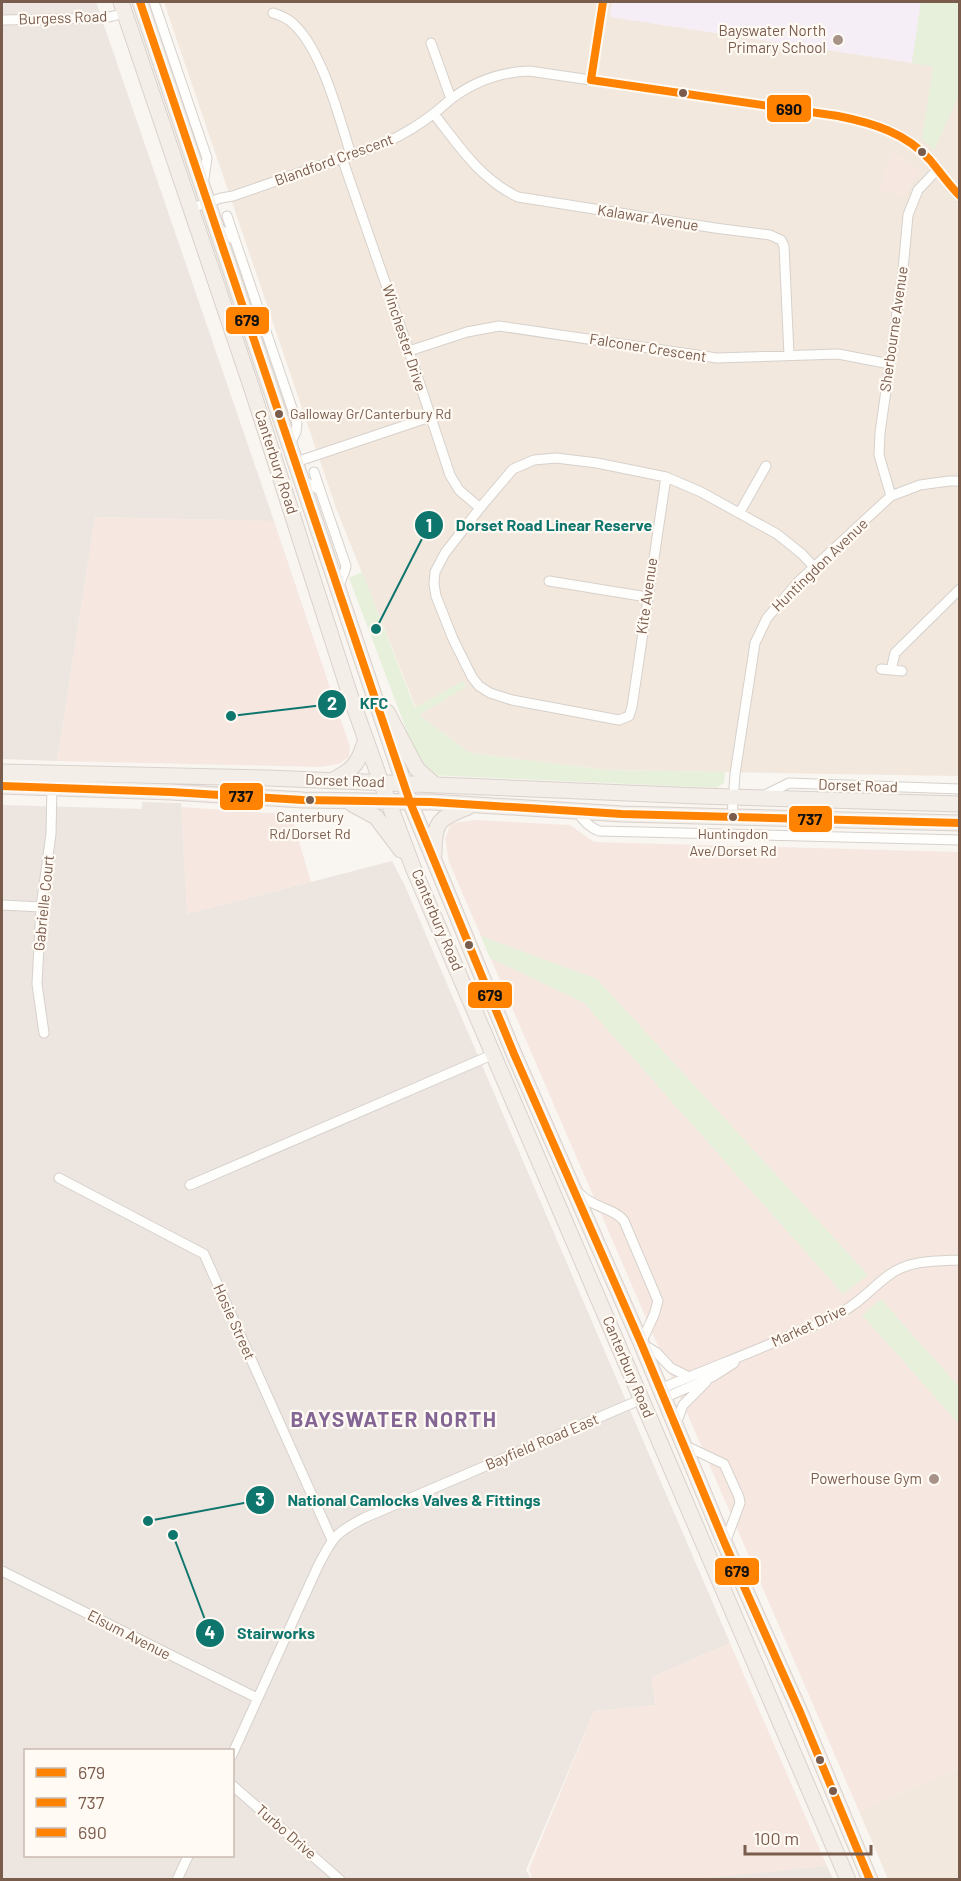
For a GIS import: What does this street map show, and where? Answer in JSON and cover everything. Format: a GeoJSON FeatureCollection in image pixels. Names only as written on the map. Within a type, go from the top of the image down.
{"type":"FeatureCollection","features":[{"type":"Feature","properties":{"kind":"main road","name":"Canterbury Road"},"geometry":{"type":"LineString","coordinates":[[140,2],[206,199],[221,221],[296,462],[308,476],[339,588],[410,802],[504,1032],[641,1343],[870,1880]]}},
{"type":"Feature","properties":{"kind":"main road","name":"Canterbury Road"},"geometry":{"type":"LineString","coordinates":[[123,7],[278,468],[366,739],[414,870],[848,1880]]}},
{"type":"Feature","properties":{"kind":"main road"},"geometry":{"type":"LineString","coordinates":[[278,468],[296,462]]}},
{"type":"Feature","properties":{"kind":"main road"},"geometry":{"type":"LineString","coordinates":[[365,669],[417,769],[434,784]]}},
{"type":"Feature","properties":{"kind":"main road"},"geometry":{"type":"LineString","coordinates":[[333,780],[352,769],[358,762],[366,739]]}},
{"type":"Feature","properties":{"kind":"main road","name":"Dorset Road"},"geometry":{"type":"LineString","coordinates":[[2,772],[52,780],[347,801],[474,805],[578,812],[960,823]]}},
{"type":"Feature","properties":{"kind":"main road","name":"Dorset Road"},"geometry":{"type":"LineString","coordinates":[[2,786],[52,780],[333,780],[960,804]]}},
{"type":"Feature","properties":{"kind":"main road"},"geometry":{"type":"LineString","coordinates":[[347,801],[376,817],[414,870]]}},
{"type":"Feature","properties":{"kind":"main road"},"geometry":{"type":"LineString","coordinates":[[434,859],[434,840],[439,824],[445,816],[474,805]]}},
{"type":"Feature","properties":{"kind":"main road"},"geometry":{"type":"LineString","coordinates":[[542,1166],[559,1158]]}},
{"type":"Feature","properties":{"kind":"main road"},"geometry":{"type":"LineString","coordinates":[[642,1399],[662,1394]]}},
{"type":"Feature","properties":{"kind":"main road"},"geometry":{"type":"LineString","coordinates":[[771,1698],[787,1684]]}},
{"type":"Feature","properties":{"kind":"street","name":"Canterbury Road"},"geometry":{"type":"LineString","coordinates":[[154,2],[207,158],[206,199]]}},
{"type":"Feature","properties":{"kind":"street"},"geometry":{"type":"LineString","coordinates":[[591,80],[603,2]]}},
{"type":"Feature","properties":{"kind":"street","name":"Burgess Road"},"geometry":{"type":"LineString","coordinates":[[2,20],[105,18],[123,7]]}},
{"type":"Feature","properties":{"kind":"street","name":"Winchester Drive"},"geometry":{"type":"LineString","coordinates":[[273,13],[289,20],[303,35],[320,64],[347,156],[450,475],[459,490],[480,508]]}},
{"type":"Feature","properties":{"kind":"street"},"geometry":{"type":"LineString","coordinates":[[431,43],[451,99]]}},
{"type":"Feature","properties":{"kind":"street","name":"Blandford Crescent"},"geometry":{"type":"LineString","coordinates":[[192,211],[206,199],[233,196],[385,143],[434,114],[451,99],[480,80],[500,74],[529,71],[863,120],[886,128],[909,141],[929,159],[945,182],[960,197]]}},
{"type":"Feature","properties":{"kind":"street","name":"Kalawar Avenue"},"geometry":{"type":"LineString","coordinates":[[434,114],[474,165],[503,190],[518,196],[743,233],[770,235],[781,240],[784,246],[789,355]]}},
{"type":"Feature","properties":{"kind":"street","name":"Sherbourne Avenue"},"geometry":{"type":"LineString","coordinates":[[891,496],[879,455],[880,433],[903,270],[908,215],[918,190],[937,170]]}},
{"type":"Feature","properties":{"kind":"street","name":"Canterbury Road"},"geometry":{"type":"LineString","coordinates":[[221,221],[235,240],[297,423],[296,432],[290,444]]}},
{"type":"Feature","properties":{"kind":"street"},"geometry":{"type":"LineString","coordinates":[[221,221],[235,240]]}},
{"type":"Feature","properties":{"kind":"street","name":"Falconer Crescent"},"geometry":{"type":"LineString","coordinates":[[409,351],[483,327],[499,326],[717,358],[838,354],[890,364]]}},
{"type":"Feature","properties":{"kind":"street"},"geometry":{"type":"LineString","coordinates":[[296,462],[430,417]]}},
{"type":"Feature","properties":{"kind":"street"},"geometry":{"type":"LineString","coordinates":[[480,508],[513,469],[534,460],[556,458],[579,460],[666,477],[701,492],[740,512],[786,541],[814,567]]}},
{"type":"Feature","properties":{"kind":"street"},"geometry":{"type":"LineString","coordinates":[[740,512],[766,466]]}},
{"type":"Feature","properties":{"kind":"street","name":"Canterbury Road"},"geometry":{"type":"LineString","coordinates":[[308,476],[320,490],[346,566],[339,588]]}},
{"type":"Feature","properties":{"kind":"street","name":"Kite Avenue"},"geometry":{"type":"LineString","coordinates":[[480,508],[445,553],[435,572],[434,584],[436,596],[453,639],[472,677],[479,686],[490,693],[512,700],[619,720],[629,716],[632,707],[666,477]]}},
{"type":"Feature","properties":{"kind":"street","name":"Huntingdon Avenue"},"geometry":{"type":"LineString","coordinates":[[732,816],[732,797],[755,643],[766,618],[814,567],[891,496],[920,485],[960,481]]}},
{"type":"Feature","properties":{"kind":"street"},"geometry":{"type":"LineString","coordinates":[[549,581],[647,597]]}},
{"type":"Feature","properties":{"kind":"street"},"geometry":{"type":"LineString","coordinates":[[891,670],[895,653],[960,589]]}},
{"type":"Feature","properties":{"kind":"street"},"geometry":{"type":"LineString","coordinates":[[881,669],[902,671]]}},
{"type":"Feature","properties":{"kind":"street","name":"Gabrielle Court"},"geometry":{"type":"LineString","coordinates":[[44,1033],[37,984],[41,907],[51,834],[52,780]]}},
{"type":"Feature","properties":{"kind":"street","name":"Dorset Road"},"geometry":{"type":"LineString","coordinates":[[760,798],[789,783],[960,789]]}},
{"type":"Feature","properties":{"kind":"street"},"geometry":{"type":"LineString","coordinates":[[578,812],[583,820],[600,831],[960,840]]}},
{"type":"Feature","properties":{"kind":"street"},"geometry":{"type":"LineString","coordinates":[[870,820],[887,838]]}},
{"type":"Feature","properties":{"kind":"street"},"geometry":{"type":"LineString","coordinates":[[2,906],[41,907]]}},
{"type":"Feature","properties":{"kind":"street"},"geometry":{"type":"LineString","coordinates":[[190,1185],[494,1054]]}},
{"type":"Feature","properties":{"kind":"street","name":"Hosie Street"},"geometry":{"type":"LineString","coordinates":[[59,1178],[204,1254],[332,1540]]}},
{"type":"Feature","properties":{"kind":"street"},"geometry":{"type":"LineString","coordinates":[[569,1181],[587,1202],[618,1215],[627,1227],[658,1301],[654,1316],[641,1343],[657,1353],[671,1368],[689,1377]]}},
{"type":"Feature","properties":{"kind":"street","name":"Market Drive"},"geometry":{"type":"LineString","coordinates":[[662,1394],[689,1377],[738,1359],[850,1307],[897,1270],[916,1263],[960,1260]]}},
{"type":"Feature","properties":{"kind":"street","name":"Market Drive"},"geometry":{"type":"LineString","coordinates":[[662,1394],[712,1377],[738,1359]]}},
{"type":"Feature","properties":{"kind":"street"},"geometry":{"type":"LineString","coordinates":[[676,1426],[683,1405],[712,1377]]}},
{"type":"Feature","properties":{"kind":"street","name":"Bayfield Road East"},"geometry":{"type":"LineString","coordinates":[[234,1750],[332,1540],[343,1529],[642,1399]]}},
{"type":"Feature","properties":{"kind":"street"},"geometry":{"type":"LineString","coordinates":[[684,1445],[724,1464],[739,1497],[739,1509],[725,1544]]}},
{"type":"Feature","properties":{"kind":"street","name":"Elsum Avenue"},"geometry":{"type":"LineString","coordinates":[[2,1571],[257,1698]]}},
{"type":"Feature","properties":{"kind":"street","name":"Turbo Drive"},"geometry":{"type":"LineString","coordinates":[[234,1787],[340,1880]]}},
{"type":"Feature","properties":{"kind":"street"},"geometry":{"type":"LineString","coordinates":[[177,1880],[188,1857]]}},
{"type":"Feature","properties":{"kind":"shaded area"},"geometry":{"type":"Polygon","coordinates":[[[2,2],[96,2],[274,521],[95,517],[57,761],[2,759],[2,2]]]}},
{"type":"Feature","properties":{"kind":"shaded area"},"geometry":{"type":"Polygon","coordinates":[[[164,2],[959,2],[959,776],[607,770],[470,753],[419,715],[336,508],[164,2]]]}},
{"type":"Feature","properties":{"kind":"shaded area","name":"Bayswater North Primary School"},"geometry":{"type":"Polygon","coordinates":[[[612,2],[921,2],[912,63],[610,17],[612,2]]]}},
{"type":"Feature","properties":{"kind":"shaded area"},"geometry":{"type":"Polygon","coordinates":[[[892,151],[920,170],[904,196],[879,190],[892,151]]]}},
{"type":"Feature","properties":{"kind":"shaded area"},"geometry":{"type":"Polygon","coordinates":[[[95,517],[274,521],[350,747],[349,757],[339,764],[321,767],[57,761],[95,517]]]}},
{"type":"Feature","properties":{"kind":"shaded area"},"geometry":{"type":"Polygon","coordinates":[[[142,802],[181,803],[187,914],[392,861],[405,886],[730,1643],[652,1677],[655,1705],[594,1711],[526,1870],[531,1879],[2,1880],[2,805],[142,809],[142,802]]]}},
{"type":"Feature","properties":{"kind":"shaded area"},"geometry":{"type":"Polygon","coordinates":[[[181,807],[296,815],[293,821],[311,882],[187,914],[181,807]]]}},
{"type":"Feature","properties":{"kind":"shaded area"},"geometry":{"type":"Polygon","coordinates":[[[476,820],[570,825],[594,842],[959,852],[959,1768],[859,1811],[449,862],[445,839],[451,823],[476,820]]]}},
{"type":"Feature","properties":{"kind":"shaded area"},"geometry":{"type":"Polygon","coordinates":[[[730,1643],[827,1866],[697,1880],[532,1879],[529,1869],[594,1711],[655,1705],[652,1677],[730,1643]]]}},
{"type":"Feature","properties":{"kind":"shaded area"},"geometry":{"type":"Polygon","coordinates":[[[959,1768],[959,1879],[888,1879],[859,1811],[959,1768]]]}},
{"type":"Feature","properties":{"kind":"shaded area"},"geometry":{"type":"Polygon","coordinates":[[[827,1866],[833,1879],[697,1879],[827,1866]]]}},
{"type":"Feature","properties":{"kind":"green space"},"geometry":{"type":"Polygon","coordinates":[[[921,2],[959,2],[959,99],[958,97],[934,150],[922,139],[933,67],[912,63],[921,2]]]}},
{"type":"Feature","properties":{"kind":"green space"},"geometry":{"type":"Polygon","coordinates":[[[362,572],[415,708],[463,681],[466,687],[419,715],[470,753],[607,770],[725,772],[724,783],[716,788],[430,775],[417,758],[349,578],[362,572]]]}},
{"type":"Feature","properties":{"kind":"green space"},"geometry":{"type":"Polygon","coordinates":[[[481,936],[597,979],[868,1275],[843,1294],[584,1003],[490,958],[481,936]]]}},
{"type":"Feature","properties":{"kind":"green space"},"geometry":{"type":"Polygon","coordinates":[[[881,1299],[959,1387],[959,1424],[862,1315],[881,1299]]]}},
{"type":"Feature","properties":{"kind":"transit line","name":"679"},"geometry":{"type":"LineString","coordinates":[[140,2],[410,802],[514,1054],[641,1343],[870,1880]]}},
{"type":"Feature","properties":{"kind":"transit line","name":"690"},"geometry":{"type":"LineString","coordinates":[[591,80],[603,2]]}},
{"type":"Feature","properties":{"kind":"transit line","name":"690"},"geometry":{"type":"LineString","coordinates":[[591,80],[838,116],[864,122],[900,136],[921,151],[960,196]]}},
{"type":"Feature","properties":{"kind":"transit line","name":"737"},"geometry":{"type":"LineString","coordinates":[[2,786],[171,792],[303,800],[431,802],[622,814],[960,823]]}},
{"type":"Feature","properties":{"kind":"place","name":"Bayswater North Primary School"},"geometry":{"type":"Point","coordinates":[838,40]}},
{"type":"Feature","properties":{"kind":"place","name":"Galloway Gr/Canterbury Rd"},"geometry":{"type":"Point","coordinates":[279,414]}},
{"type":"Feature","properties":{"kind":"place","name":"Dorset Road Linear Reserve"},"geometry":{"type":"Point","coordinates":[376,629]}},
{"type":"Feature","properties":{"kind":"place","name":"KFC"},"geometry":{"type":"Point","coordinates":[231,716]}},
{"type":"Feature","properties":{"kind":"place","name":"Canterbury Rd/Dorset Rd"},"geometry":{"type":"Point","coordinates":[310,800]}},
{"type":"Feature","properties":{"kind":"place","name":"Huntingdon Ave/Dorset Rd"},"geometry":{"type":"Point","coordinates":[733,817]}},
{"type":"Feature","properties":{"kind":"place","name":"Powerhouse Gym"},"geometry":{"type":"Point","coordinates":[934,1479]}},
{"type":"Feature","properties":{"kind":"place","name":"National Camlocks Valves & Fittings"},"geometry":{"type":"Point","coordinates":[148,1521]}},
{"type":"Feature","properties":{"kind":"place","name":"Stairworks"},"geometry":{"type":"Point","coordinates":[173,1535]}},
{"type":"Feature","properties":{"kind":"district","name":"BAYSWATER NORTH"},"geometry":{"type":"Point","coordinates":[394,1420]}}]}
